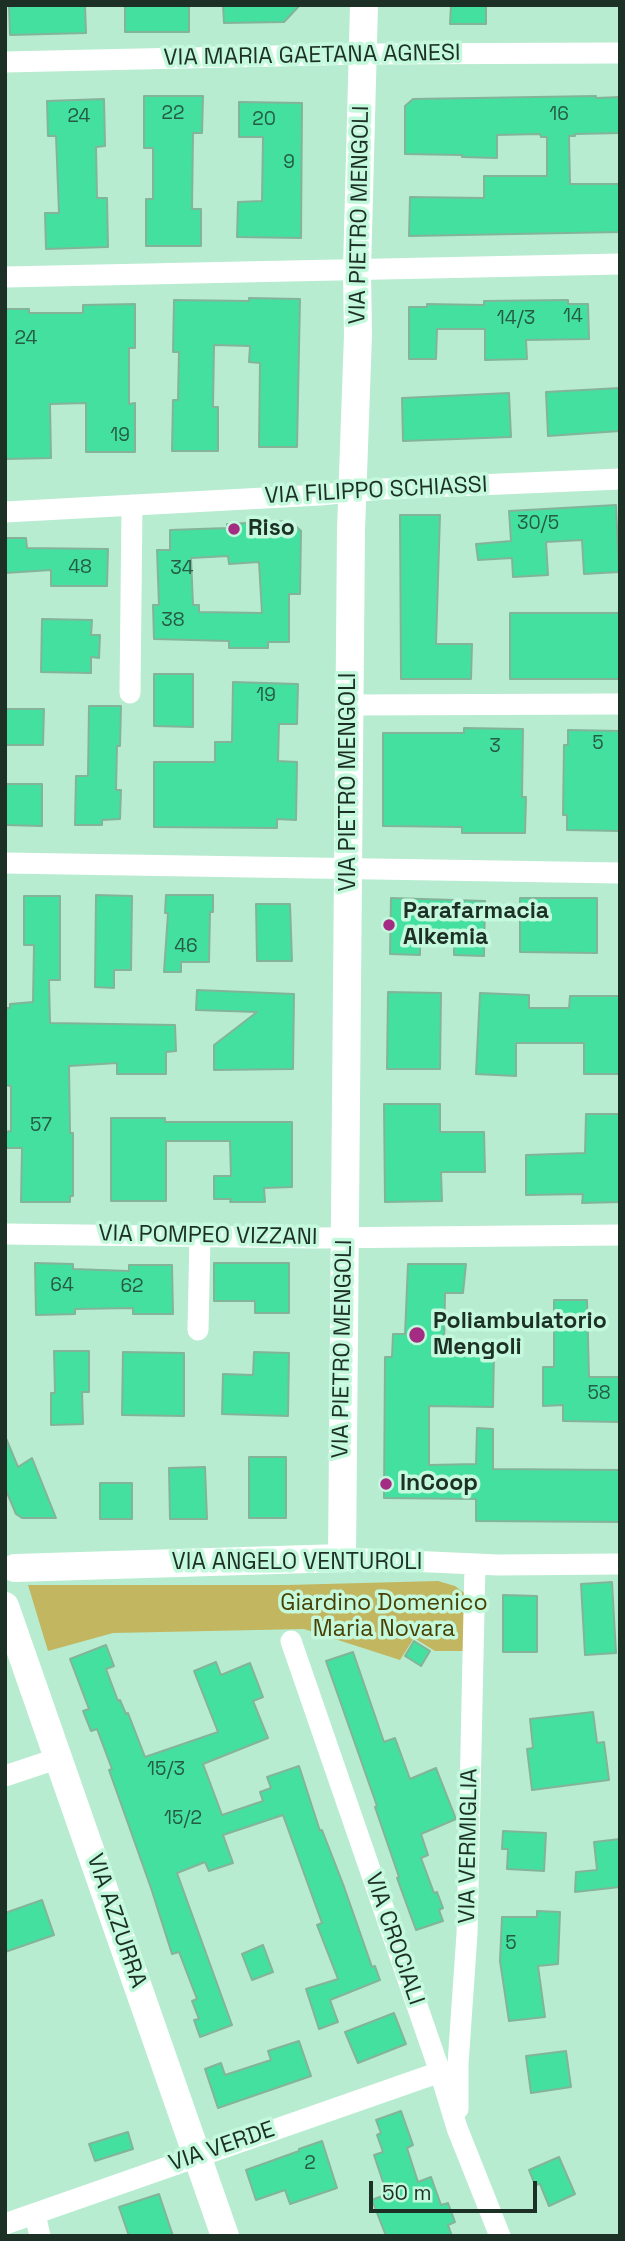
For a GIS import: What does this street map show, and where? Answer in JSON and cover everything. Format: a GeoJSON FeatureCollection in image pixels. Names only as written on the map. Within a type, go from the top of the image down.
{"type":"FeatureCollection","features":[{"type":"Feature","properties":{"kind":"main road","name":"VIA PIETRO MENGOLI"},"geometry":{"type":"LineString","coordinates":[[342,1558],[352,493],[358,335],[363,5]]}},
{"type":"Feature","properties":{"kind":"main road","name":"VIA ANGELO VENTUROLI"},"geometry":{"type":"LineString","coordinates":[[10,1562],[342,1558]]}},
{"type":"Feature","properties":{"kind":"main road"},"geometry":{"type":"LineString","coordinates":[[5,1604],[16,1588],[18,1578],[10,1562]]}},
{"type":"Feature","properties":{"kind":"main road","name":"VIA AZZURRA"},"geometry":{"type":"LineString","coordinates":[[5,1604],[225,2236]]}},
{"type":"Feature","properties":{"kind":"street","name":"VIA MARIA GAETANA AGNESI"},"geometry":{"type":"LineString","coordinates":[[5,62],[363,54],[620,52]]}},
{"type":"Feature","properties":{"kind":"street"},"geometry":{"type":"LineString","coordinates":[[5,277],[620,264]]}},
{"type":"Feature","properties":{"kind":"street","name":"VIA FILIPPO SCHIASSI"},"geometry":{"type":"LineString","coordinates":[[5,512],[352,493],[382,489],[620,479]]}},
{"type":"Feature","properties":{"kind":"street"},"geometry":{"type":"LineString","coordinates":[[130,693],[132,505]]}},
{"type":"Feature","properties":{"kind":"street"},"geometry":{"type":"LineString","coordinates":[[350,705],[620,705]]}},
{"type":"Feature","properties":{"kind":"street"},"geometry":{"type":"LineString","coordinates":[[5,863],[620,873]]}},
{"type":"Feature","properties":{"kind":"street","name":"VIA POMPEO VIZZANI"},"geometry":{"type":"LineString","coordinates":[[5,1234],[345,1237],[620,1235]]}},
{"type":"Feature","properties":{"kind":"street"},"geometry":{"type":"LineString","coordinates":[[198,1330],[200,1235]]}},
{"type":"Feature","properties":{"kind":"street","name":"VIA ANGELO VENTUROLI"},"geometry":{"type":"LineString","coordinates":[[342,1558],[475,1564],[620,1564]]}},
{"type":"Feature","properties":{"kind":"street","name":"VIA VERMIGLIA"},"geometry":{"type":"LineString","coordinates":[[457,2129],[458,2064],[467,1934],[475,1564]]}},
{"type":"Feature","properties":{"kind":"street","name":"VIA CROCIALI"},"geometry":{"type":"LineString","coordinates":[[291,1641],[440,2072],[457,2129],[500,2236]]}},
{"type":"Feature","properties":{"kind":"street"},"geometry":{"type":"LineString","coordinates":[[5,1776],[59,1758]]}},
{"type":"Feature","properties":{"kind":"street","name":"VIA VERDE"},"geometry":{"type":"LineString","coordinates":[[5,2224],[440,2072]]}},
{"type":"Feature","properties":{"kind":"street"},"geometry":{"type":"LineString","coordinates":[[35,2214],[40,2236]]}},
{"type":"Feature","properties":{"kind":"green space","name":"Giardino Domenico Maria Novara"},"geometry":{"type":"Polygon","coordinates":[[[438,1581],[455,1586],[471,1598],[471,1651],[435,1651],[414,1638],[400,1660],[304,1629],[113,1633],[48,1651],[28,1585],[287,1585],[438,1581]]]}},
{"type":"Feature","properties":{"kind":"building"},"geometry":{"type":"Polygon","coordinates":[[[9,5],[85,5],[86,33],[10,35],[9,5]]]}},
{"type":"Feature","properties":{"kind":"building"},"geometry":{"type":"Polygon","coordinates":[[[125,5],[189,5],[189,32],[125,32],[125,5]]]}},
{"type":"Feature","properties":{"kind":"building"},"geometry":{"type":"Polygon","coordinates":[[[223,5],[300,5],[284,22],[224,23],[223,5]]]}},
{"type":"Feature","properties":{"kind":"building"},"geometry":{"type":"Polygon","coordinates":[[[451,5],[486,5],[486,24],[450,24],[451,5]]]}},
{"type":"Feature","properties":{"kind":"building"},"geometry":{"type":"Polygon","coordinates":[[[144,96],[203,96],[202,133],[193,133],[192,209],[201,209],[201,246],[146,246],[146,199],[153,199],[153,148],[144,148],[144,96]]]}},
{"type":"Feature","properties":{"kind":"building"},"geometry":{"type":"Polygon","coordinates":[[[620,97],[620,133],[569,136],[570,184],[620,184],[620,232],[409,236],[410,197],[484,198],[484,176],[547,176],[547,137],[541,137],[540,134],[497,135],[497,158],[405,154],[405,106],[413,99],[620,97]]]}},
{"type":"Feature","properties":{"kind":"building"},"geometry":{"type":"Polygon","coordinates":[[[104,99],[105,146],[96,147],[97,198],[107,198],[108,247],[46,249],[45,213],[59,213],[56,136],[48,136],[47,101],[104,99]]]}},
{"type":"Feature","properties":{"kind":"building"},"geometry":{"type":"Polygon","coordinates":[[[239,102],[302,103],[301,238],[237,237],[238,202],[262,201],[263,137],[239,137],[239,102]]]}},
{"type":"Feature","properties":{"kind":"building"},"geometry":{"type":"Polygon","coordinates":[[[249,298],[300,299],[297,447],[259,447],[260,363],[249,362],[250,346],[214,345],[213,407],[218,407],[218,451],[172,451],[173,400],[178,400],[179,352],[173,352],[174,300],[249,301],[249,298]]]}},
{"type":"Feature","properties":{"kind":"building"},"geometry":{"type":"Polygon","coordinates":[[[568,300],[568,304],[588,304],[589,339],[526,340],[527,359],[485,360],[485,329],[437,329],[436,359],[409,359],[409,307],[427,307],[427,304],[484,305],[484,301],[568,300]]]}},
{"type":"Feature","properties":{"kind":"building"},"geometry":{"type":"Polygon","coordinates":[[[135,304],[135,348],[129,348],[129,404],[135,403],[135,452],[86,452],[86,403],[50,404],[51,458],[5,459],[5,309],[29,309],[29,313],[83,313],[83,305],[135,304]]]}},
{"type":"Feature","properties":{"kind":"building"},"geometry":{"type":"Polygon","coordinates":[[[620,388],[620,431],[548,436],[546,392],[620,388]]]}},
{"type":"Feature","properties":{"kind":"building"},"geometry":{"type":"Polygon","coordinates":[[[509,393],[511,437],[403,441],[402,398],[509,393]]]}},
{"type":"Feature","properties":{"kind":"building"},"geometry":{"type":"Polygon","coordinates":[[[616,505],[619,572],[584,574],[582,540],[546,542],[548,575],[513,577],[512,558],[478,560],[476,544],[511,541],[509,511],[616,505]]]}},
{"type":"Feature","properties":{"kind":"building"},"geometry":{"type":"Polygon","coordinates":[[[400,515],[440,515],[436,644],[472,644],[471,679],[401,679],[400,515]]]}},
{"type":"Feature","properties":{"kind":"building"},"geometry":{"type":"Polygon","coordinates":[[[290,521],[301,531],[300,594],[289,594],[289,642],[268,642],[268,648],[229,648],[229,641],[154,639],[153,605],[159,605],[157,550],[170,550],[170,530],[227,528],[227,524],[290,521]],[[228,556],[191,558],[193,605],[199,605],[199,612],[262,613],[259,562],[229,564],[228,556]]]}},
{"type":"Feature","properties":{"kind":"building"},"geometry":{"type":"Polygon","coordinates":[[[5,538],[26,538],[27,548],[108,549],[107,586],[51,586],[51,570],[5,573],[5,538]]]}},
{"type":"Feature","properties":{"kind":"building"},"geometry":{"type":"Polygon","coordinates":[[[510,613],[620,613],[620,679],[510,679],[510,613]]]}},
{"type":"Feature","properties":{"kind":"building"},"geometry":{"type":"Polygon","coordinates":[[[42,619],[92,620],[91,635],[100,635],[99,658],[91,657],[91,673],[41,672],[42,619]]]}},
{"type":"Feature","properties":{"kind":"building"},"geometry":{"type":"Polygon","coordinates":[[[154,674],[193,674],[193,727],[154,726],[154,674]]]}},
{"type":"Feature","properties":{"kind":"building"},"geometry":{"type":"Polygon","coordinates":[[[233,682],[298,684],[297,724],[279,724],[278,761],[297,762],[296,820],[277,819],[277,828],[154,827],[154,762],[215,762],[215,742],[232,742],[233,682]]]}},
{"type":"Feature","properties":{"kind":"building"},"geometry":{"type":"Polygon","coordinates":[[[89,706],[121,706],[116,790],[121,790],[120,819],[102,820],[102,825],[75,825],[76,776],[88,776],[89,706]]]}},
{"type":"Feature","properties":{"kind":"building"},"geometry":{"type":"Polygon","coordinates":[[[5,709],[44,709],[43,745],[5,745],[5,709]]]}},
{"type":"Feature","properties":{"kind":"building"},"geometry":{"type":"Polygon","coordinates":[[[464,728],[523,729],[522,797],[526,797],[525,833],[462,833],[462,827],[383,826],[383,733],[464,733],[464,728]]]}},
{"type":"Feature","properties":{"kind":"building"},"geometry":{"type":"Polygon","coordinates":[[[568,730],[620,731],[620,831],[567,830],[567,815],[563,815],[564,745],[568,745],[568,730]]]}},
{"type":"Feature","properties":{"kind":"building"},"geometry":{"type":"Polygon","coordinates":[[[5,784],[42,784],[42,826],[5,825],[5,784]]]}},
{"type":"Feature","properties":{"kind":"building"},"geometry":{"type":"Polygon","coordinates":[[[96,895],[132,896],[131,970],[114,970],[114,988],[95,987],[96,895]]]}},
{"type":"Feature","properties":{"kind":"building"},"geometry":{"type":"Polygon","coordinates":[[[166,895],[213,895],[209,962],[181,962],[181,972],[164,972],[168,913],[165,913],[166,895]]]}},
{"type":"Feature","properties":{"kind":"building"},"geometry":{"type":"Polygon","coordinates":[[[24,896],[60,896],[60,980],[49,980],[50,1023],[175,1025],[176,1051],[166,1052],[166,1074],[117,1074],[117,1063],[69,1066],[70,1133],[73,1133],[73,1196],[70,1196],[70,1202],[21,1202],[22,1148],[5,1148],[5,1132],[11,1131],[11,1086],[5,1085],[5,1008],[10,1008],[10,1004],[33,1002],[34,945],[24,945],[24,896]]]}},
{"type":"Feature","properties":{"kind":"building"},"geometry":{"type":"Polygon","coordinates":[[[391,898],[485,901],[484,956],[454,955],[454,934],[420,933],[420,955],[390,954],[391,898]]]}},
{"type":"Feature","properties":{"kind":"building"},"geometry":{"type":"Polygon","coordinates":[[[520,898],[597,898],[597,953],[520,952],[520,898]]]}},
{"type":"Feature","properties":{"kind":"building"},"geometry":{"type":"Polygon","coordinates":[[[256,904],[290,904],[292,961],[257,961],[256,904]]]}},
{"type":"Feature","properties":{"kind":"building"},"geometry":{"type":"Polygon","coordinates":[[[197,990],[294,994],[293,1069],[214,1070],[214,1045],[257,1012],[196,1010],[197,990]]]}},
{"type":"Feature","properties":{"kind":"building"},"geometry":{"type":"Polygon","coordinates":[[[388,992],[441,993],[440,1069],[387,1069],[388,992]]]}},
{"type":"Feature","properties":{"kind":"building"},"geometry":{"type":"Polygon","coordinates":[[[480,993],[529,995],[529,1008],[569,1008],[570,996],[620,996],[620,1074],[584,1074],[584,1043],[516,1043],[516,1076],[476,1074],[480,993]]]}},
{"type":"Feature","properties":{"kind":"building"},"geometry":{"type":"Polygon","coordinates":[[[384,1104],[440,1104],[440,1132],[484,1132],[485,1172],[441,1172],[442,1201],[385,1202],[384,1104]]]}},
{"type":"Feature","properties":{"kind":"building"},"geometry":{"type":"Polygon","coordinates":[[[586,1114],[620,1114],[620,1202],[582,1203],[583,1194],[526,1195],[526,1155],[585,1153],[586,1114]]]}},
{"type":"Feature","properties":{"kind":"building"},"geometry":{"type":"Polygon","coordinates":[[[111,1118],[165,1118],[165,1122],[292,1122],[292,1187],[264,1188],[265,1202],[214,1199],[214,1176],[231,1176],[230,1141],[166,1141],[166,1201],[111,1201],[111,1118]]]}},
{"type":"Feature","properties":{"kind":"building"},"geometry":{"type":"Polygon","coordinates":[[[35,1263],[73,1264],[73,1269],[129,1271],[129,1265],[172,1265],[173,1314],[133,1314],[133,1308],[75,1309],[75,1314],[36,1315],[35,1263]]]}},
{"type":"Feature","properties":{"kind":"building"},"geometry":{"type":"Polygon","coordinates":[[[214,1263],[289,1263],[289,1313],[255,1313],[255,1301],[214,1301],[214,1263]]]}},
{"type":"Feature","properties":{"kind":"building"},"geometry":{"type":"Polygon","coordinates":[[[408,1264],[466,1264],[463,1293],[445,1293],[444,1349],[494,1350],[493,1407],[429,1406],[429,1465],[476,1464],[477,1428],[493,1429],[493,1469],[620,1470],[620,1522],[476,1521],[476,1499],[384,1498],[385,1357],[392,1357],[393,1334],[405,1334],[408,1264]]]}},
{"type":"Feature","properties":{"kind":"building"},"geometry":{"type":"Polygon","coordinates":[[[554,1300],[587,1300],[589,1377],[620,1377],[620,1422],[563,1421],[563,1405],[543,1406],[543,1367],[554,1367],[554,1300]]]}},
{"type":"Feature","properties":{"kind":"building"},"geometry":{"type":"Polygon","coordinates":[[[54,1351],[89,1351],[89,1392],[82,1392],[83,1424],[51,1425],[51,1393],[55,1393],[54,1351]]]}},
{"type":"Feature","properties":{"kind":"building"},"geometry":{"type":"Polygon","coordinates":[[[123,1352],[184,1353],[184,1416],[122,1415],[123,1352]]]}},
{"type":"Feature","properties":{"kind":"building"},"geometry":{"type":"Polygon","coordinates":[[[254,1352],[289,1353],[288,1416],[222,1414],[223,1374],[253,1375],[254,1352]]]}},
{"type":"Feature","properties":{"kind":"building"},"geometry":{"type":"Polygon","coordinates":[[[5,1436],[18,1467],[32,1458],[56,1518],[22,1518],[16,1514],[5,1488],[5,1436]]]}},
{"type":"Feature","properties":{"kind":"building"},"geometry":{"type":"Polygon","coordinates":[[[249,1457],[286,1457],[286,1518],[249,1518],[249,1457]]]}},
{"type":"Feature","properties":{"kind":"building"},"geometry":{"type":"Polygon","coordinates":[[[205,1467],[207,1519],[170,1519],[169,1468],[205,1467]]]}},
{"type":"Feature","properties":{"kind":"building"},"geometry":{"type":"Polygon","coordinates":[[[100,1483],[132,1483],[132,1519],[100,1519],[100,1483]]]}},
{"type":"Feature","properties":{"kind":"building"},"geometry":{"type":"Polygon","coordinates":[[[612,1582],[616,1653],[585,1655],[581,1584],[612,1582]]]}},
{"type":"Feature","properties":{"kind":"building"},"geometry":{"type":"Polygon","coordinates":[[[503,1595],[537,1596],[537,1652],[503,1652],[503,1595]]]}},
{"type":"Feature","properties":{"kind":"building"},"geometry":{"type":"Polygon","coordinates":[[[414,1641],[430,1651],[421,1666],[405,1656],[414,1641]]]}},
{"type":"Feature","properties":{"kind":"building"},"geometry":{"type":"Polygon","coordinates":[[[106,1645],[114,1666],[106,1669],[118,1701],[120,1700],[126,1714],[128,1713],[145,1757],[218,1732],[194,1671],[216,1662],[221,1675],[250,1663],[263,1697],[253,1701],[268,1738],[203,1764],[222,1815],[263,1801],[260,1792],[271,1788],[267,1777],[299,1766],[320,1831],[322,1830],[343,1884],[372,1967],[375,1966],[380,1980],[330,2000],[338,2022],[319,2029],[306,1989],[338,1979],[317,1925],[322,1923],[283,1815],[223,1835],[233,1863],[209,1871],[205,1862],[177,1873],[232,2025],[200,2037],[194,2020],[199,2019],[192,2001],[197,1999],[179,1952],[172,1954],[109,1770],[112,1769],[97,1729],[91,1731],[83,1711],[89,1709],[70,1659],[106,1645]]]}},
{"type":"Feature","properties":{"kind":"building"},"geometry":{"type":"Polygon","coordinates":[[[353,1652],[384,1742],[395,1738],[410,1779],[436,1768],[456,1819],[421,1834],[428,1855],[421,1858],[434,1893],[437,1892],[443,1908],[439,1910],[443,1921],[416,1930],[397,1878],[399,1877],[375,1807],[377,1806],[326,1661],[353,1652]]]}},
{"type":"Feature","properties":{"kind":"building"},"geometry":{"type":"Polygon","coordinates":[[[593,1712],[597,1743],[604,1742],[609,1780],[532,1790],[527,1749],[533,1748],[530,1719],[593,1712]]]}},
{"type":"Feature","properties":{"kind":"building"},"geometry":{"type":"Polygon","coordinates":[[[503,1831],[546,1833],[544,1871],[507,1869],[508,1849],[502,1849],[503,1831]]]}},
{"type":"Feature","properties":{"kind":"building"},"geometry":{"type":"Polygon","coordinates":[[[620,1839],[620,1887],[575,1892],[576,1872],[597,1870],[594,1842],[620,1839]]]}},
{"type":"Feature","properties":{"kind":"building"},"geometry":{"type":"Polygon","coordinates":[[[42,1900],[54,1935],[5,1952],[5,1913],[42,1900]]]}},
{"type":"Feature","properties":{"kind":"building"},"geometry":{"type":"Polygon","coordinates":[[[537,1911],[560,1912],[558,1964],[538,1966],[545,2017],[509,2021],[500,1961],[502,1917],[537,1917],[537,1911]]]}},
{"type":"Feature","properties":{"kind":"building"},"geometry":{"type":"Polygon","coordinates":[[[263,1945],[273,1972],[252,1980],[242,1954],[263,1945]]]}},
{"type":"Feature","properties":{"kind":"building"},"geometry":{"type":"Polygon","coordinates":[[[394,2013],[406,2044],[358,2063],[345,2032],[394,2013]]]}},
{"type":"Feature","properties":{"kind":"building"},"geometry":{"type":"Polygon","coordinates":[[[299,2041],[311,2076],[218,2108],[205,2069],[221,2063],[225,2075],[271,2060],[268,2051],[299,2041]]]}},
{"type":"Feature","properties":{"kind":"building"},"geometry":{"type":"Polygon","coordinates":[[[566,2051],[571,2087],[531,2093],[526,2056],[566,2051]]]}},
{"type":"Feature","properties":{"kind":"building"},"geometry":{"type":"Polygon","coordinates":[[[401,2111],[413,2145],[407,2148],[418,2182],[431,2177],[441,2205],[448,2203],[455,2222],[448,2225],[452,2236],[386,2236],[372,2200],[387,2194],[374,2155],[383,2152],[377,2135],[381,2133],[376,2120],[401,2111]]]}},
{"type":"Feature","properties":{"kind":"building"},"geometry":{"type":"Polygon","coordinates":[[[128,2132],[133,2149],[95,2161],[89,2144],[128,2132]]]}},
{"type":"Feature","properties":{"kind":"building"},"geometry":{"type":"Polygon","coordinates":[[[322,2141],[337,2188],[290,2204],[285,2190],[256,2200],[246,2170],[322,2141]]]}},
{"type":"Feature","properties":{"kind":"building"},"geometry":{"type":"Polygon","coordinates":[[[559,2157],[575,2194],[549,2206],[540,2184],[535,2185],[529,2170],[559,2157]]]}},
{"type":"Feature","properties":{"kind":"building"},"geometry":{"type":"Polygon","coordinates":[[[159,2194],[173,2236],[129,2236],[119,2207],[159,2194]]]}},
{"type":"Feature","properties":{"kind":"place","name":"Riso"},"geometry":{"type":"Point","coordinates":[234,529]}},
{"type":"Feature","properties":{"kind":"place","name":"Parafarmacia Alkemia"},"geometry":{"type":"Point","coordinates":[389,925]}},
{"type":"Feature","properties":{"kind":"place","name":"Poliambulatorio Mengoli"},"geometry":{"type":"Point","coordinates":[417,1335]}},
{"type":"Feature","properties":{"kind":"place","name":"InCoop"},"geometry":{"type":"Point","coordinates":[386,1484]}}]}
